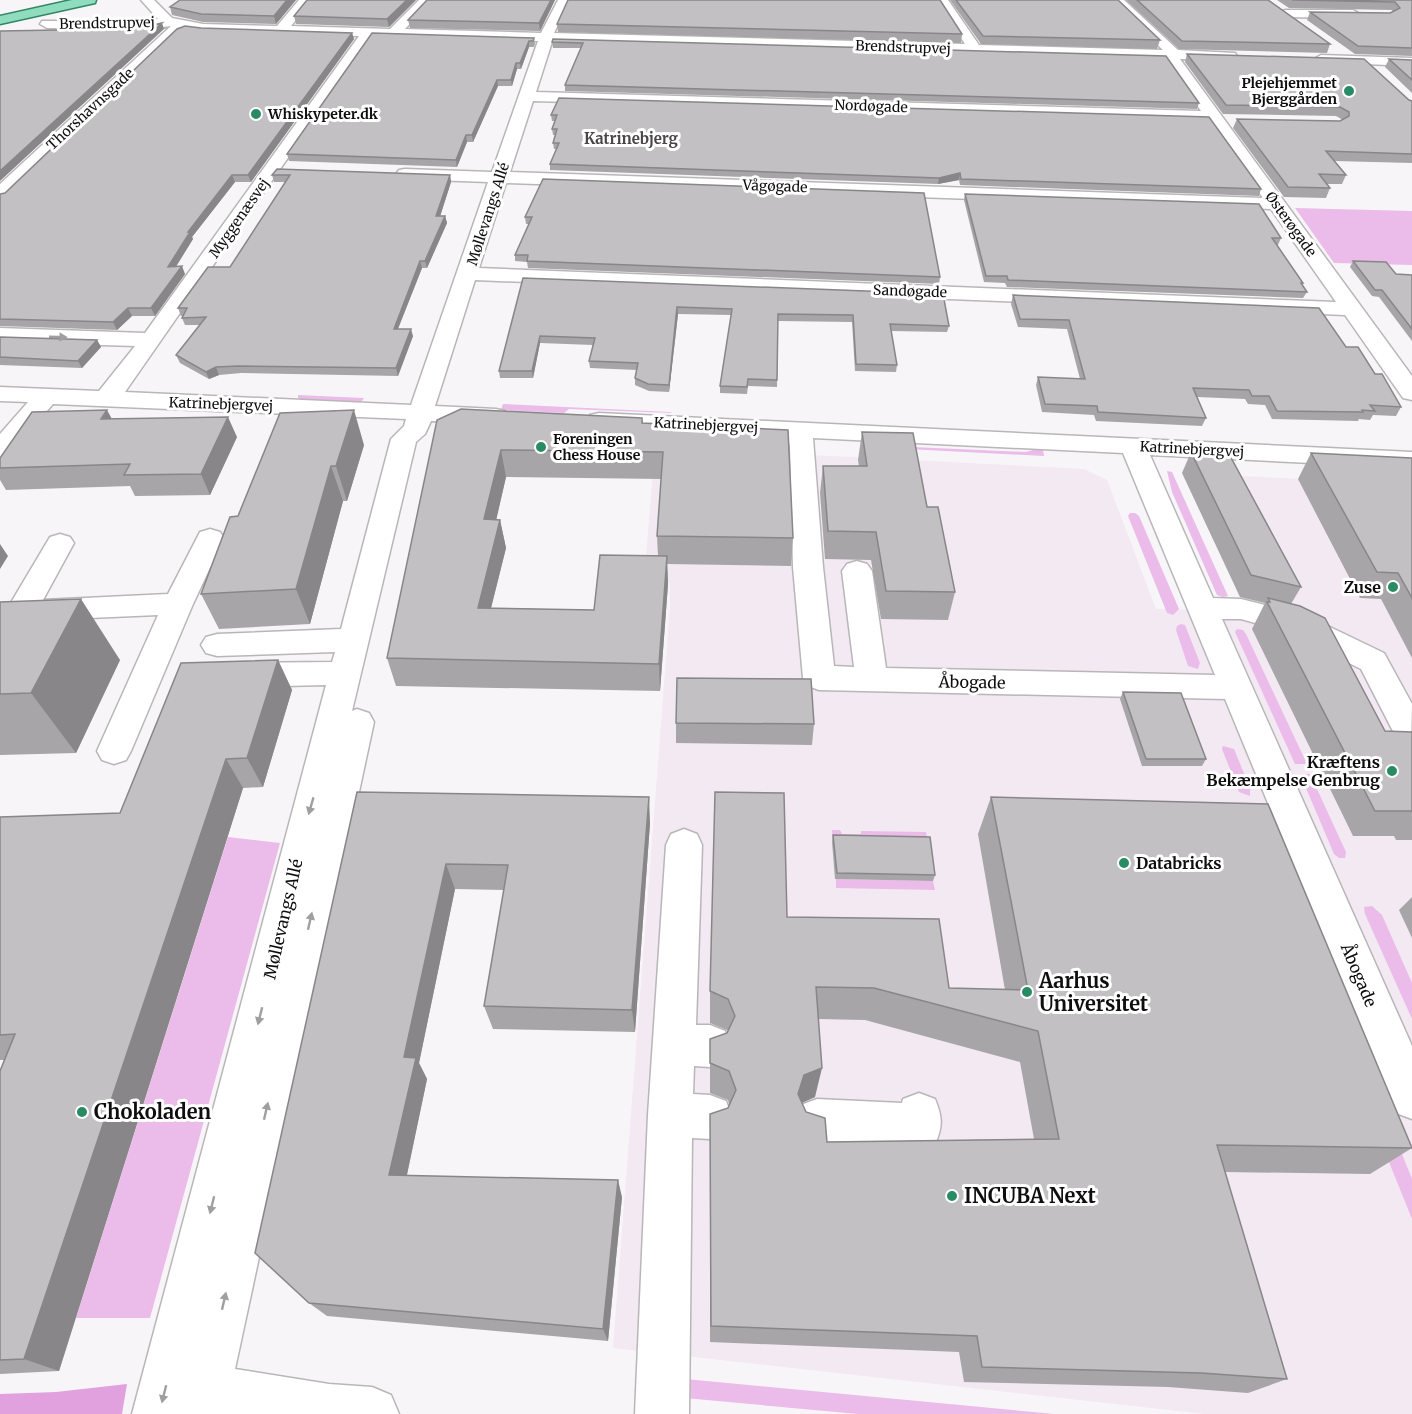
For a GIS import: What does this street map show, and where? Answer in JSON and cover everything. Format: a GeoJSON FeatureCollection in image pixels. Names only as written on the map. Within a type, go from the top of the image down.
{"type":"FeatureCollection","features":[{"type":"Feature","properties":{"kind":"main road"},"geometry":{"type":"LineString","coordinates":[[0,13],[58,0]]}},
{"type":"Feature","properties":{"kind":"main road"},"geometry":{"type":"LineString","coordinates":[[0,20],[90,0]]}},
{"type":"Feature","properties":{"kind":"street","name":"Brendstrupvej"},"geometry":{"type":"LineString","coordinates":[[147,0],[175,23]]}},
{"type":"Feature","properties":{"kind":"street"},"geometry":{"type":"LineString","coordinates":[[280,30],[306,0]]}},
{"type":"Feature","properties":{"kind":"street"},"geometry":{"type":"LineString","coordinates":[[394,33],[426,0]]}},
{"type":"Feature","properties":{"kind":"street","name":"Møllevangs Allé"},"geometry":{"type":"LineString","coordinates":[[159,1414],[404,439],[418,420],[547,37],[564,0]]}},
{"type":"Feature","properties":{"kind":"street"},"geometry":{"type":"LineString","coordinates":[[942,0],[975,49]]}},
{"type":"Feature","properties":{"kind":"street","name":"Østerøgade"},"geometry":{"type":"LineString","coordinates":[[1116,0],[1170,49],[1186,77],[1227,124],[1276,204],[1412,393]]}},
{"type":"Feature","properties":{"kind":"street"},"geometry":{"type":"LineString","coordinates":[[1305,28],[1280,10],[1365,14]]}},
{"type":"Feature","properties":{"kind":"street","name":"Brendstrupvej"},"geometry":{"type":"LineString","coordinates":[[47,24],[121,26],[175,23],[368,33],[1244,57]]}},
{"type":"Feature","properties":{"kind":"street","name":"Thorshavnsgade"},"geometry":{"type":"LineString","coordinates":[[0,194],[173,30],[175,23]]}},
{"type":"Feature","properties":{"kind":"street","name":"Myggenæsvej"},"geometry":{"type":"LineString","coordinates":[[118,384],[152,340],[368,33]]}},
{"type":"Feature","properties":{"kind":"street"},"geometry":{"type":"LineString","coordinates":[[1329,45],[1378,73]]}},
{"type":"Feature","properties":{"kind":"street"},"geometry":{"type":"LineString","coordinates":[[1307,58],[1412,62]]}},
{"type":"Feature","properties":{"kind":"street"},"geometry":{"type":"LineString","coordinates":[[1186,77],[1214,72]]}},
{"type":"Feature","properties":{"kind":"street","name":"Nordøgade"},"geometry":{"type":"LineString","coordinates":[[527,96],[1227,124]]}},
{"type":"Feature","properties":{"kind":"street"},"geometry":{"type":"LineString","coordinates":[[274,168],[298,169]]}},
{"type":"Feature","properties":{"kind":"street","name":"Vågøgade"},"geometry":{"type":"LineString","coordinates":[[393,173],[1276,204]]}},
{"type":"Feature","properties":{"kind":"street","name":"Sandøgade"},"geometry":{"type":"LineString","coordinates":[[468,274],[1352,309]]}},
{"type":"Feature","properties":{"kind":"street"},"geometry":{"type":"LineString","coordinates":[[0,335],[152,340]]}},
{"type":"Feature","properties":{"kind":"street","name":"Katrinebjergvej"},"geometry":{"type":"LineString","coordinates":[[0,394],[46,397],[118,384],[418,420],[523,417]]}},
{"type":"Feature","properties":{"kind":"street"},"geometry":{"type":"LineString","coordinates":[[0,450],[46,397]]}},
{"type":"Feature","properties":{"kind":"street","name":"Katrinebjergvej"},"geometry":{"type":"LineString","coordinates":[[574,419],[1412,460]]}},
{"type":"Feature","properties":{"kind":"street","name":"Møllevangs Allé"},"geometry":{"type":"LineString","coordinates":[[202,1402],[421,438],[418,420]]}},
{"type":"Feature","properties":{"kind":"street","name":"Åbogade"},"geometry":{"type":"LineString","coordinates":[[799,430],[802,448],[808,567],[819,678],[1236,687]]}},
{"type":"Feature","properties":{"kind":"street","name":"Åbogade"},"geometry":{"type":"LineString","coordinates":[[1133,446],[1412,1097]]}},
{"type":"Feature","properties":{"kind":"street"},"geometry":{"type":"LineString","coordinates":[[114,751],[148,677],[178,603],[210,538]]}},
{"type":"Feature","properties":{"kind":"street"},"geometry":{"type":"LineString","coordinates":[[60,543],[21,611],[178,603]]}},
{"type":"Feature","properties":{"kind":"street"},"geometry":{"type":"LineString","coordinates":[[857,571],[867,633],[871,679]]}},
{"type":"Feature","properties":{"kind":"street"},"geometry":{"type":"LineString","coordinates":[[1202,608],[1240,609],[1294,623],[1373,662],[1411,734]]}},
{"type":"Feature","properties":{"kind":"street"},"geometry":{"type":"LineString","coordinates":[[217,645],[350,657]]}},
{"type":"Feature","properties":{"kind":"street"},"geometry":{"type":"LineString","coordinates":[[148,677],[194,676],[350,657]]}},
{"type":"Feature","properties":{"kind":"street"},"geometry":{"type":"LineString","coordinates":[[662,1414],[690,1116],[692,1045],[684,845]]}},
{"type":"Feature","properties":{"kind":"street"},"geometry":{"type":"LineString","coordinates":[[817,1121],[920,1126],[919,1115]]}},
{"type":"Feature","properties":{"kind":"street"},"geometry":{"type":"LineString","coordinates":[[202,1402],[372,1414]]}},
{"type":"Feature","properties":{"kind":"shaded area"},"geometry":{"type":"Polygon","coordinates":[[[1295,208],[1412,211],[1412,265],[1334,263],[1295,208]]]}},
{"type":"Feature","properties":{"kind":"shaded area"},"geometry":{"type":"Polygon","coordinates":[[[298,395],[364,398],[360,404],[304,401],[298,398],[298,395]]]}},
{"type":"Feature","properties":{"kind":"shaded area"},"geometry":{"type":"Polygon","coordinates":[[[503,404],[672,413],[569,409],[564,413],[501,410],[503,404]]]}},
{"type":"Feature","properties":{"kind":"shaded area"},"geometry":{"type":"Polygon","coordinates":[[[867,445],[1026,452],[1036,449],[1043,450],[1044,456],[869,447],[867,445]]]}},
{"type":"Feature","properties":{"kind":"shaded area","name":"Aarhus Universitet"},"geometry":{"type":"Polygon","coordinates":[[[655,447],[1084,469],[1107,480],[1156,609],[1247,610],[1238,594],[1197,474],[1412,484],[1412,1414],[1205,1414],[613,1348],[670,607],[670,583],[644,581],[655,447]]]}},
{"type":"Feature","properties":{"kind":"shaded area"},"geometry":{"type":"Polygon","coordinates":[[[1167,471],[1172,472],[1228,596],[1217,595],[1172,492],[1167,471]]]}},
{"type":"Feature","properties":{"kind":"shaded area"},"geometry":{"type":"Polygon","coordinates":[[[1130,513],[1139,516],[1179,609],[1173,615],[1167,613],[1128,516],[1130,513]]]}},
{"type":"Feature","properties":{"kind":"shaded area"},"geometry":{"type":"Polygon","coordinates":[[[1181,624],[1185,625],[1200,663],[1198,669],[1188,666],[1176,630],[1181,624]]]}},
{"type":"Feature","properties":{"kind":"shaded area"},"geometry":{"type":"Polygon","coordinates":[[[1237,629],[1243,630],[1246,634],[1307,764],[1295,764],[1235,632],[1237,629]]]}},
{"type":"Feature","properties":{"kind":"shaded area"},"geometry":{"type":"Polygon","coordinates":[[[1223,746],[1234,749],[1250,788],[1250,796],[1239,792],[1222,749],[1223,746]]]}},
{"type":"Feature","properties":{"kind":"shaded area"},"geometry":{"type":"Polygon","coordinates":[[[1300,774],[1310,774],[1346,852],[1345,858],[1339,858],[1334,854],[1300,774]]]}},
{"type":"Feature","properties":{"kind":"shaded area"},"geometry":{"type":"Polygon","coordinates":[[[832,830],[840,830],[842,834],[861,834],[861,831],[926,832],[928,844],[833,842],[832,830]]]}},
{"type":"Feature","properties":{"kind":"shaded area"},"geometry":{"type":"Polygon","coordinates":[[[228,837],[280,843],[150,1318],[76,1318],[228,837]]]}},
{"type":"Feature","properties":{"kind":"shaded area"},"geometry":{"type":"Polygon","coordinates":[[[836,879],[933,881],[935,890],[836,888],[836,879]]]}},
{"type":"Feature","properties":{"kind":"shaded area"},"geometry":{"type":"Polygon","coordinates":[[[1372,906],[1382,915],[1412,983],[1412,1019],[1365,914],[1364,907],[1372,906]]]}},
{"type":"Feature","properties":{"kind":"shaded area"},"geometry":{"type":"Polygon","coordinates":[[[1362,1095],[1379,1097],[1412,1179],[1412,1219],[1362,1095]]]}},
{"type":"Feature","properties":{"kind":"shaded area"},"geometry":{"type":"Polygon","coordinates":[[[675,1378],[1054,1414],[858,1414],[674,1397],[675,1378]]]}},
{"type":"Feature","properties":{"kind":"shaded area"},"geometry":{"type":"Polygon","coordinates":[[[127,1384],[122,1414],[0,1414],[0,1394],[56,1392],[127,1384]]]}},
{"type":"Feature","properties":{"kind":"building"},"geometry":{"type":"Polygon","coordinates":[[[180,0],[287,0],[274,16],[201,14],[170,7],[180,0]]]}},
{"type":"Feature","properties":{"kind":"building"},"geometry":{"type":"Polygon","coordinates":[[[307,0],[407,0],[387,19],[294,16],[307,0]]]}},
{"type":"Feature","properties":{"kind":"building"},"geometry":{"type":"Polygon","coordinates":[[[427,0],[551,0],[539,23],[408,20],[427,0]]]}},
{"type":"Feature","properties":{"kind":"building"},"geometry":{"type":"Polygon","coordinates":[[[568,0],[940,0],[962,34],[557,24],[568,0]]]}},
{"type":"Feature","properties":{"kind":"building"},"geometry":{"type":"Polygon","coordinates":[[[956,0],[1118,0],[1160,40],[983,36],[956,0]]]}},
{"type":"Feature","properties":{"kind":"building"},"geometry":{"type":"Polygon","coordinates":[[[1137,0],[1268,0],[1330,44],[1182,41],[1137,0]]]}},
{"type":"Feature","properties":{"kind":"building"},"geometry":{"type":"Polygon","coordinates":[[[1292,0],[1412,0],[1412,48],[1358,46],[1310,12],[1390,13],[1400,8],[1395,2],[1292,0]]]}},
{"type":"Feature","properties":{"kind":"building"},"geometry":{"type":"Polygon","coordinates":[[[162,23],[0,171],[0,31],[115,29],[145,27],[162,23]]]}},
{"type":"Feature","properties":{"kind":"building"},"geometry":{"type":"Polygon","coordinates":[[[185,26],[352,33],[248,175],[232,175],[188,232],[190,232],[168,267],[182,266],[151,308],[128,308],[113,322],[0,319],[0,194],[5,193],[177,29],[185,26]]]}},
{"type":"Feature","properties":{"kind":"building"},"geometry":{"type":"Polygon","coordinates":[[[372,33],[534,38],[533,41],[529,41],[520,63],[516,63],[511,80],[497,80],[472,135],[466,135],[456,160],[287,154],[372,33]]]}},
{"type":"Feature","properties":{"kind":"building"},"geometry":{"type":"Polygon","coordinates":[[[553,39],[1166,56],[1199,103],[565,85],[583,43],[552,42],[553,39]]]}},
{"type":"Feature","properties":{"kind":"building"},"geometry":{"type":"Polygon","coordinates":[[[1187,54],[1364,59],[1412,101],[1412,154],[1326,151],[1346,175],[1319,174],[1330,188],[1288,187],[1237,119],[1340,121],[1349,116],[1349,112],[1340,107],[1226,105],[1187,54]]]}},
{"type":"Feature","properties":{"kind":"building"},"geometry":{"type":"Polygon","coordinates":[[[1389,59],[1412,60],[1412,80],[1389,59]]]}},
{"type":"Feature","properties":{"kind":"building"},"geometry":{"type":"Polygon","coordinates":[[[559,98],[1209,117],[1261,189],[961,179],[960,173],[939,178],[550,164],[559,143],[553,143],[557,129],[552,129],[557,115],[551,115],[559,98]]]}},
{"type":"Feature","properties":{"kind":"building"},"geometry":{"type":"Polygon","coordinates":[[[277,169],[450,175],[436,216],[445,216],[425,261],[420,261],[394,329],[411,329],[396,368],[238,366],[216,367],[206,372],[176,355],[206,317],[182,318],[187,308],[178,308],[208,267],[230,267],[290,175],[272,175],[277,169]]]}},
{"type":"Feature","properties":{"kind":"building"},"geometry":{"type":"Polygon","coordinates":[[[543,179],[924,193],[940,277],[527,261],[528,255],[515,255],[532,217],[525,217],[543,179]]]}},
{"type":"Feature","properties":{"kind":"building"},"geometry":{"type":"Polygon","coordinates":[[[965,194],[1259,204],[1281,238],[1272,238],[1307,292],[1008,280],[1007,276],[986,276],[965,194]]]}},
{"type":"Feature","properties":{"kind":"building"},"geometry":{"type":"Polygon","coordinates":[[[1353,261],[1386,262],[1396,274],[1412,275],[1412,329],[1382,290],[1375,290],[1353,261]]]}},
{"type":"Feature","properties":{"kind":"building"},"geometry":{"type":"Polygon","coordinates":[[[523,278],[943,294],[949,326],[890,324],[897,365],[856,364],[853,315],[778,314],[777,380],[748,379],[747,387],[720,386],[732,309],[677,307],[669,385],[648,384],[635,378],[638,363],[589,361],[595,338],[540,336],[532,371],[499,371],[523,278]]]}},
{"type":"Feature","properties":{"kind":"building"},"geometry":{"type":"Polygon","coordinates":[[[1013,295],[1319,308],[1346,347],[1358,347],[1375,374],[1382,374],[1401,407],[1370,405],[1375,411],[1362,410],[1363,412],[1277,411],[1269,396],[1252,396],[1249,390],[1193,388],[1206,418],[1098,412],[1097,406],[1045,404],[1038,377],[1085,379],[1069,320],[1020,319],[1013,295]]]}},
{"type":"Feature","properties":{"kind":"building"},"geometry":{"type":"Polygon","coordinates":[[[0,337],[97,340],[78,361],[0,357],[0,337]]]}},
{"type":"Feature","properties":{"kind":"building"},"geometry":{"type":"Polygon","coordinates":[[[461,409],[642,418],[642,423],[788,430],[793,538],[657,536],[663,452],[501,450],[484,519],[500,520],[478,608],[594,610],[600,555],[667,556],[659,664],[387,658],[437,420],[461,409]]]}},
{"type":"Feature","properties":{"kind":"building"},"geometry":{"type":"Polygon","coordinates":[[[107,410],[101,419],[228,417],[201,474],[124,475],[130,464],[0,468],[0,458],[32,412],[107,410]]]}},
{"type":"Feature","properties":{"kind":"building"},"geometry":{"type":"Polygon","coordinates":[[[354,410],[336,466],[331,466],[296,589],[201,594],[230,517],[238,516],[280,413],[354,410]]]}},
{"type":"Feature","properties":{"kind":"building"},"geometry":{"type":"Polygon","coordinates":[[[862,432],[913,433],[927,507],[938,507],[955,592],[886,591],[876,532],[828,531],[823,466],[867,466],[862,432]]]}},
{"type":"Feature","properties":{"kind":"building"},"geometry":{"type":"Polygon","coordinates":[[[1191,452],[1229,454],[1301,587],[1251,575],[1191,452]]]}},
{"type":"Feature","properties":{"kind":"building"},"geometry":{"type":"Polygon","coordinates":[[[1311,453],[1412,458],[1412,598],[1398,573],[1377,572],[1311,453]]]}},
{"type":"Feature","properties":{"kind":"building"},"geometry":{"type":"Polygon","coordinates":[[[1268,598],[1300,606],[1325,618],[1385,731],[1412,732],[1412,811],[1375,811],[1267,602],[1270,602],[1268,598]]]}},
{"type":"Feature","properties":{"kind":"building"},"geometry":{"type":"Polygon","coordinates":[[[81,599],[31,693],[0,694],[0,602],[81,599]]]}},
{"type":"Feature","properties":{"kind":"building"},"geometry":{"type":"Polygon","coordinates":[[[278,660],[247,758],[226,759],[24,1359],[0,1360],[0,1071],[15,1034],[0,1035],[0,817],[120,813],[181,663],[278,660]]]}},
{"type":"Feature","properties":{"kind":"building"},"geometry":{"type":"Polygon","coordinates":[[[677,678],[811,679],[814,724],[676,723],[677,678]]]}},
{"type":"Feature","properties":{"kind":"building"},"geometry":{"type":"Polygon","coordinates":[[[1123,692],[1181,693],[1206,759],[1146,759],[1123,692]]]}},
{"type":"Feature","properties":{"kind":"building"},"geometry":{"type":"Polygon","coordinates":[[[357,792],[649,797],[632,1010],[484,1006],[508,865],[446,864],[404,1057],[416,1058],[389,1175],[618,1180],[603,1329],[309,1303],[255,1253],[357,792]]]}},
{"type":"Feature","properties":{"kind":"building"},"geometry":{"type":"Polygon","coordinates":[[[715,792],[784,793],[787,917],[939,919],[949,988],[1028,990],[991,797],[1268,804],[1412,1148],[1217,1145],[1287,1379],[1201,1373],[982,1367],[977,1336],[711,1326],[710,1114],[728,1108],[736,1090],[729,1071],[710,1063],[710,1039],[727,1033],[735,1016],[728,999],[710,991],[715,792]],[[816,987],[822,1068],[804,1075],[798,1094],[806,1112],[825,1118],[827,1142],[1059,1139],[1038,1031],[874,988],[816,987]]]}},
{"type":"Feature","properties":{"kind":"building"},"geometry":{"type":"Polygon","coordinates":[[[833,835],[930,837],[935,875],[837,873],[833,835]]]}},
{"type":"Feature","properties":{"kind":"place","name":"Plejehjemmet Bjerggården"},"geometry":{"type":"Point","coordinates":[1349,91]}},
{"type":"Feature","properties":{"kind":"place","name":"Whiskypeter.dk"},"geometry":{"type":"Point","coordinates":[256,114]}},
{"type":"Feature","properties":{"kind":"place","name":"Foreningen Chess House"},"geometry":{"type":"Point","coordinates":[541,447]}},
{"type":"Feature","properties":{"kind":"place","name":"Zuse"},"geometry":{"type":"Point","coordinates":[1393,587]}},
{"type":"Feature","properties":{"kind":"place","name":"Kræftens Bekæmpelse Genbrug"},"geometry":{"type":"Point","coordinates":[1392,771]}},
{"type":"Feature","properties":{"kind":"place","name":"Databricks"},"geometry":{"type":"Point","coordinates":[1124,863]}},
{"type":"Feature","properties":{"kind":"place","name":"Aarhus Universitet"},"geometry":{"type":"Point","coordinates":[1027,992]}},
{"type":"Feature","properties":{"kind":"place","name":"Chokoladen"},"geometry":{"type":"Point","coordinates":[82,1112]}},
{"type":"Feature","properties":{"kind":"place","name":"INCUBA Next"},"geometry":{"type":"Point","coordinates":[952,1196]}},
{"type":"Feature","properties":{"kind":"district","name":"Katrinebjerg"},"geometry":{"type":"Point","coordinates":[631,139]}}]}
